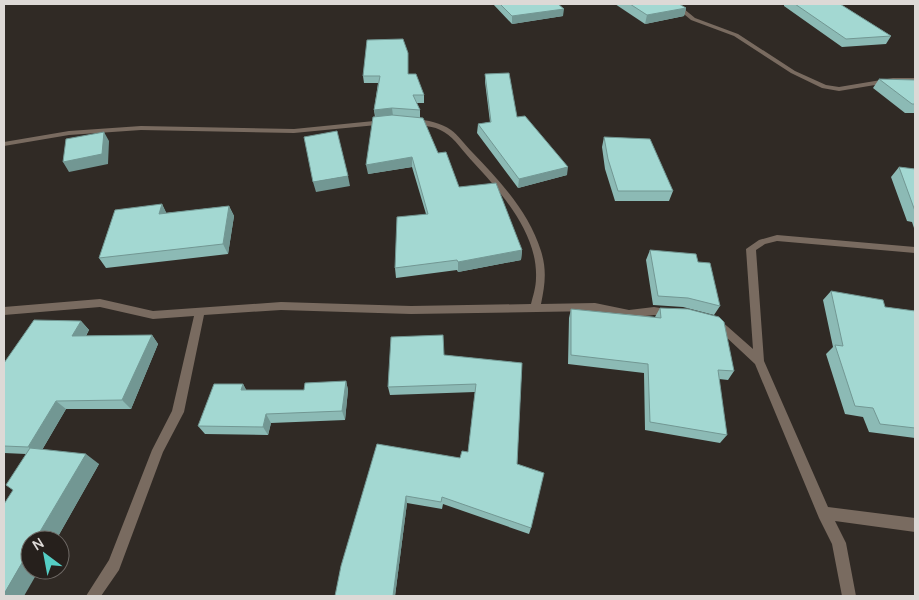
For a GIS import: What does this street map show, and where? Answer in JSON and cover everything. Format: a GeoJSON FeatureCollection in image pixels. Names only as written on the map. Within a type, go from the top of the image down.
{"type":"FeatureCollection","features":[{"type":"Feature","properties":{"kind":"street"},"geometry":{"type":"LineString","coordinates":[[675,4],[693,19],[736,35],[793,72],[824,86],[839,88],[893,80],[915,80]]}},
{"type":"Feature","properties":{"kind":"street"},"geometry":{"type":"LineString","coordinates":[[4,144],[69,133],[141,128],[294,131],[399,121],[434,124],[448,131],[525,220],[536,243],[542,276],[535,308]]}},
{"type":"Feature","properties":{"kind":"street"},"geometry":{"type":"LineString","coordinates":[[849,596],[839,543],[824,513],[759,360],[751,249],[762,242],[778,238],[915,250]]}},
{"type":"Feature","properties":{"kind":"street"},"geometry":{"type":"LineString","coordinates":[[4,311],[100,303],[153,315],[281,306],[411,310],[595,307],[629,314],[654,311],[683,313]]}},
{"type":"Feature","properties":{"kind":"street"},"geometry":{"type":"LineString","coordinates":[[93,596],[114,565],[158,450],[178,412],[200,311]]}},
{"type":"Feature","properties":{"kind":"street"},"geometry":{"type":"LineString","coordinates":[[708,320],[717,322],[759,360]]}},
{"type":"Feature","properties":{"kind":"street"},"geometry":{"type":"LineString","coordinates":[[824,513],[915,525]]}},
{"type":"Feature","properties":{"kind":"building"},"geometry":{"type":"Polygon","coordinates":[[[500,4],[558,4],[564,9],[512,16],[500,4]]]}},
{"type":"Feature","properties":{"kind":"building"},"geometry":{"type":"Polygon","coordinates":[[[630,4],[679,4],[686,8],[647,15],[630,4]]]}},
{"type":"Feature","properties":{"kind":"building"},"geometry":{"type":"Polygon","coordinates":[[[795,4],[840,4],[891,36],[846,39],[795,4]]]}},
{"type":"Feature","properties":{"kind":"building"},"geometry":{"type":"Polygon","coordinates":[[[403,39],[408,53],[408,74],[416,74],[424,95],[413,95],[420,110],[392,108],[374,110],[380,76],[363,76],[367,40],[403,39]]]}},
{"type":"Feature","properties":{"kind":"building"},"geometry":{"type":"Polygon","coordinates":[[[509,73],[517,117],[525,116],[568,167],[519,179],[478,124],[491,122],[485,74],[509,73]]]}},
{"type":"Feature","properties":{"kind":"building"},"geometry":{"type":"Polygon","coordinates":[[[879,79],[915,80],[915,104],[912,104],[879,79]]]}},
{"type":"Feature","properties":{"kind":"building"},"geometry":{"type":"Polygon","coordinates":[[[392,115],[423,118],[438,153],[446,152],[459,187],[496,183],[522,250],[458,262],[457,260],[395,268],[397,217],[428,214],[412,157],[366,165],[373,117],[392,115]]]}},
{"type":"Feature","properties":{"kind":"building"},"geometry":{"type":"Polygon","coordinates":[[[337,131],[348,176],[313,182],[304,137],[337,131]]]}},
{"type":"Feature","properties":{"kind":"building"},"geometry":{"type":"Polygon","coordinates":[[[104,132],[102,154],[63,162],[66,139],[104,132]]]}},
{"type":"Feature","properties":{"kind":"building"},"geometry":{"type":"Polygon","coordinates":[[[604,137],[650,139],[673,191],[618,191],[608,159],[604,137]]]}},
{"type":"Feature","properties":{"kind":"building"},"geometry":{"type":"Polygon","coordinates":[[[899,167],[915,169],[915,211],[899,167]]]}},
{"type":"Feature","properties":{"kind":"building"},"geometry":{"type":"Polygon","coordinates":[[[162,204],[159,214],[229,206],[223,244],[99,258],[115,210],[162,204]]]}},
{"type":"Feature","properties":{"kind":"building"},"geometry":{"type":"Polygon","coordinates":[[[650,250],[696,254],[698,262],[710,263],[720,306],[688,298],[658,296],[650,250]]]}},
{"type":"Feature","properties":{"kind":"building"},"geometry":{"type":"Polygon","coordinates":[[[831,291],[883,300],[885,307],[915,311],[915,428],[880,424],[873,408],[855,406],[835,345],[843,346],[831,291]]]}},
{"type":"Feature","properties":{"kind":"building"},"geometry":{"type":"Polygon","coordinates":[[[660,308],[688,309],[719,317],[724,322],[734,371],[718,370],[727,435],[650,422],[648,364],[571,355],[571,309],[661,318],[660,308]]]}},
{"type":"Feature","properties":{"kind":"building"},"geometry":{"type":"Polygon","coordinates":[[[34,320],[81,321],[72,336],[152,335],[122,400],[56,401],[28,447],[4,446],[4,363],[34,320]]]}},
{"type":"Feature","properties":{"kind":"building"},"geometry":{"type":"Polygon","coordinates":[[[443,335],[444,355],[522,363],[517,464],[544,473],[531,528],[442,497],[441,502],[406,496],[393,596],[335,596],[341,566],[377,444],[460,458],[462,451],[468,452],[476,384],[388,387],[391,337],[443,335]]]}},
{"type":"Feature","properties":{"kind":"building"},"geometry":{"type":"Polygon","coordinates":[[[346,381],[342,411],[266,414],[263,427],[198,426],[214,384],[243,384],[241,390],[304,390],[305,383],[346,381]]]}},
{"type":"Feature","properties":{"kind":"building"},"geometry":{"type":"Polygon","coordinates":[[[30,448],[86,454],[41,530],[20,530],[20,566],[4,594],[4,504],[13,490],[6,485],[30,448]]]}}]}
